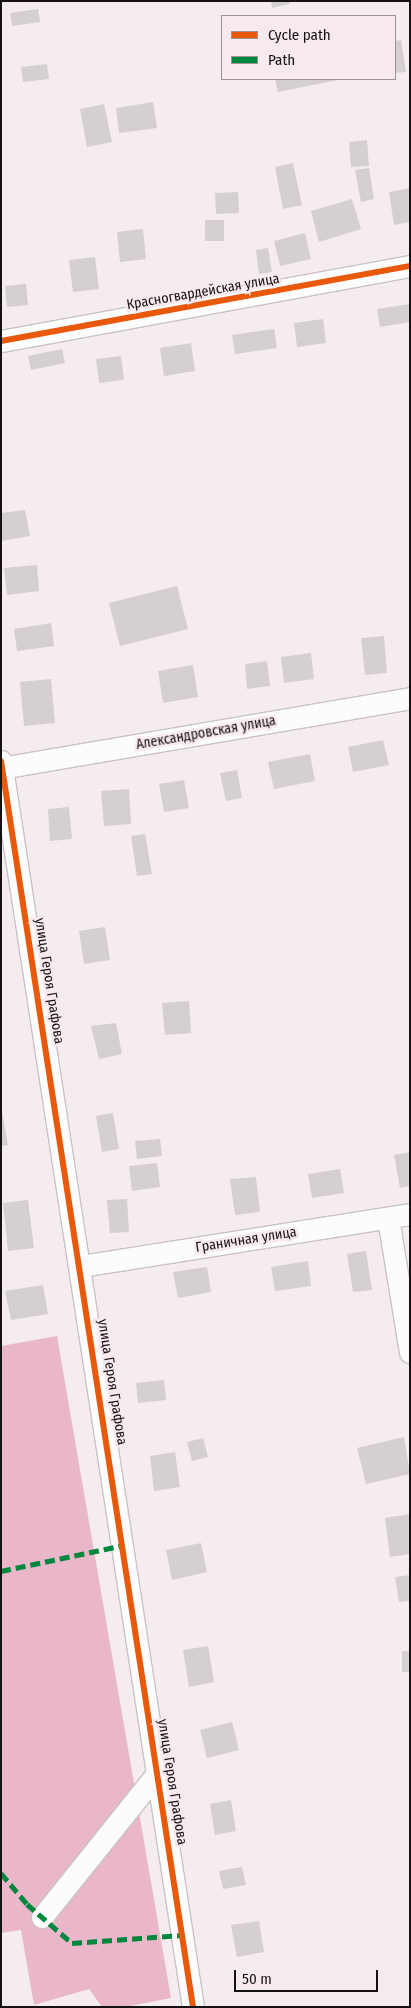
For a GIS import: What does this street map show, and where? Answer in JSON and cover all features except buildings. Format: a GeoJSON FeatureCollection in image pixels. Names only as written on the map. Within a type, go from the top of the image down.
{"type":"FeatureCollection","features":[{"type":"Feature","properties":{"kind":"street","name":"Красногвардейская улица"},"geometry":{"type":"LineString","coordinates":[[1,342],[410,266]]}},
{"type":"Feature","properties":{"kind":"street","name":"Александровская улица"},"geometry":{"type":"LineString","coordinates":[[2,766],[410,698]]}},
{"type":"Feature","properties":{"kind":"street","name":"улица Героя Графова"},"geometry":{"type":"LineString","coordinates":[[2,766],[82,1266],[193,2007]]}},
{"type":"Feature","properties":{"kind":"street","name":"Граничная улица"},"geometry":{"type":"LineString","coordinates":[[82,1266],[410,1214]]}},
{"type":"Feature","properties":{"kind":"street"},"geometry":{"type":"LineString","coordinates":[[388,1218],[410,1352]]}},
{"type":"Feature","properties":{"kind":"street"},"geometry":{"type":"LineString","coordinates":[[42,1917],[158,1772]]}},
{"type":"Feature","properties":{"kind":"shaded area"},"geometry":{"type":"Polygon","coordinates":[[[57,1336],[171,1998],[125,2007],[102,2007],[89,1989],[34,2005],[21,1930],[1,1933],[1,1346],[57,1336]]]}},
{"type":"Feature","properties":{"kind":"marked path"},"geometry":{"type":"LineString","coordinates":[[1,1571],[124,1545]]}},
{"type":"Feature","properties":{"kind":"marked path"},"geometry":{"type":"LineString","coordinates":[[1,1873],[27,1904],[72,1943],[182,1935]]}},
{"type":"Feature","properties":{"kind":"cycle path"},"geometry":{"type":"LineString","coordinates":[[1,341],[410,266]]}},
{"type":"Feature","properties":{"kind":"cycle path"},"geometry":{"type":"LineString","coordinates":[[1,761],[193,2007]]}}]}
